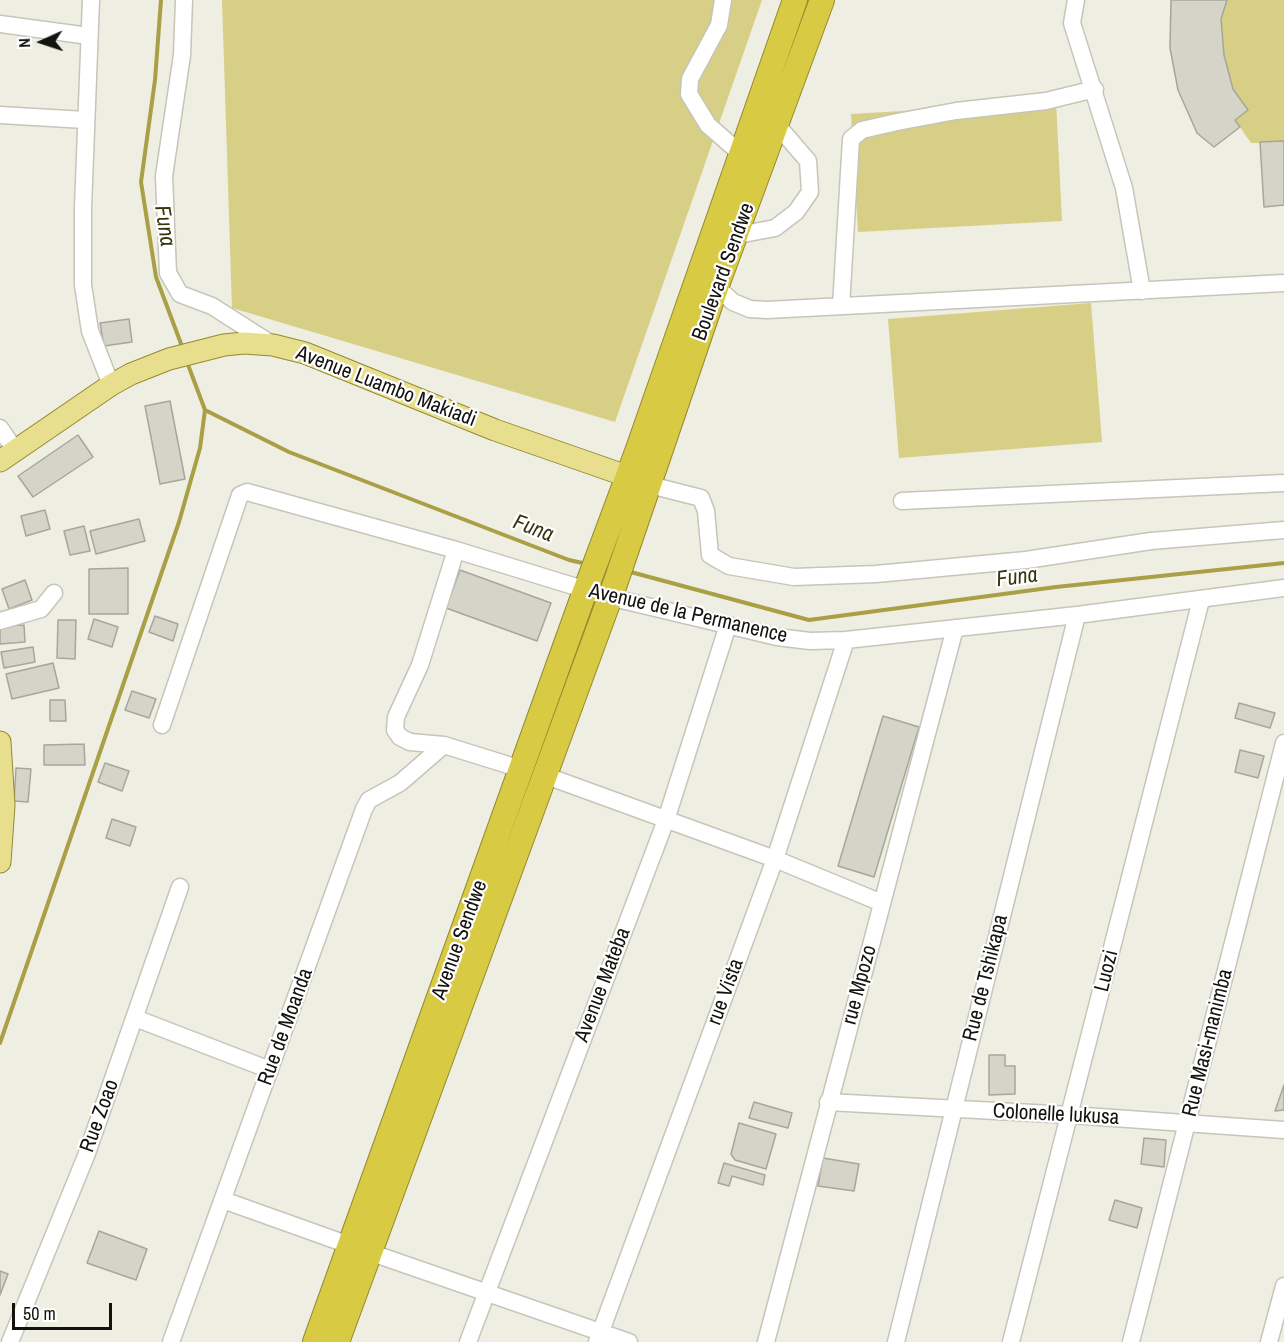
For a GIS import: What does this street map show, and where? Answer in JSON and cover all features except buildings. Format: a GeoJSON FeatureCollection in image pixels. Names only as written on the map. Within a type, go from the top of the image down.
{"type":"FeatureCollection","features":[{"type":"Feature","properties":{"kind":"highway","name":"Boulevard Sendwe"},"geometry":{"type":"LineString","coordinates":[[616,541],[708,280],[741,154],[795,0]]}},
{"type":"Feature","properties":{"kind":"highway","name":"Boulevard Sendwe"},"geometry":{"type":"LineString","coordinates":[[708,280],[738,235],[822,0]]}},
{"type":"Feature","properties":{"kind":"highway","name":"Avenue Sendwe"},"geometry":{"type":"LineString","coordinates":[[315,1342],[357,1254],[544,776],[600,586],[616,541]]}},
{"type":"Feature","properties":{"kind":"highway","name":"Avenue Sendwe"},"geometry":{"type":"LineString","coordinates":[[337,1342],[357,1254],[521,769],[600,586]]}},
{"type":"Feature","properties":{"kind":"main road","name":"Avenue Luambo Makiadi"},"geometry":{"type":"LineString","coordinates":[[8,455],[111,385],[169,359],[215,347],[244,343],[273,345],[305,353],[495,430],[639,481]]}},
{"type":"Feature","properties":{"kind":"main road"},"geometry":{"type":"LineString","coordinates":[[0,742],[4,805],[4,843],[0,862]]}},
{"type":"Feature","properties":{"kind":"street"},"geometry":{"type":"LineString","coordinates":[[91,0],[85,120],[84,305],[90,331],[111,385]]}},
{"type":"Feature","properties":{"kind":"street"},"geometry":{"type":"LineString","coordinates":[[184,0],[182,55],[164,176],[168,273],[180,294],[212,306],[273,345]]}},
{"type":"Feature","properties":{"kind":"street"},"geometry":{"type":"LineString","coordinates":[[723,0],[719,25],[690,79],[689,94],[708,125],[741,154]]}},
{"type":"Feature","properties":{"kind":"street"},"geometry":{"type":"LineString","coordinates":[[1076,0],[1072,23],[1095,89],[1124,188],[1142,291]]}},
{"type":"Feature","properties":{"kind":"street"},"geometry":{"type":"LineString","coordinates":[[0,24],[88,36]]}},
{"type":"Feature","properties":{"kind":"street"},"geometry":{"type":"LineString","coordinates":[[841,306],[851,139],[862,130],[897,122],[956,111],[1046,101],[1095,89]]}},
{"type":"Feature","properties":{"kind":"street"},"geometry":{"type":"LineString","coordinates":[[0,116],[85,120]]}},
{"type":"Feature","properties":{"kind":"street"},"geometry":{"type":"LineString","coordinates":[[738,235],[775,228],[796,212],[810,192],[808,161],[777,125]]}},
{"type":"Feature","properties":{"kind":"street"},"geometry":{"type":"LineString","coordinates":[[708,280],[733,302],[750,309],[1284,283]]}},
{"type":"Feature","properties":{"kind":"street"},"geometry":{"type":"LineString","coordinates":[[0,428],[8,455]]}},
{"type":"Feature","properties":{"kind":"street"},"geometry":{"type":"LineString","coordinates":[[639,481],[701,498],[706,510],[710,555],[729,566],[794,577],[876,574],[1026,560],[1151,541],[1284,530]]}},
{"type":"Feature","properties":{"kind":"street"},"geometry":{"type":"LineString","coordinates":[[902,501],[1284,483]]}},
{"type":"Feature","properties":{"kind":"street","name":"Avenue de la Permanence"},"geometry":{"type":"LineString","coordinates":[[162,725],[240,495],[247,492],[456,550],[600,586],[777,638],[810,641],[846,640],[1077,615],[1284,588]]}},
{"type":"Feature","properties":{"kind":"street"},"geometry":{"type":"LineString","coordinates":[[456,550],[420,665],[396,717],[395,730],[400,737],[410,742],[444,745],[521,769]]}},
{"type":"Feature","properties":{"kind":"street"},"geometry":{"type":"LineString","coordinates":[[0,621],[41,609],[54,593]]}},
{"type":"Feature","properties":{"kind":"street","name":"Luozi"},"geometry":{"type":"LineString","coordinates":[[1011,1342],[1071,1115],[1201,600]]}},
{"type":"Feature","properties":{"kind":"street","name":"Rue de Tshikapa"},"geometry":{"type":"LineString","coordinates":[[896,1342],[1077,615]]}},
{"type":"Feature","properties":{"kind":"street","name":"Avenue Mateba"},"geometry":{"type":"LineString","coordinates":[[468,1342],[666,820],[728,625]]}},
{"type":"Feature","properties":{"kind":"street","name":"rue Mpozo"},"geometry":{"type":"LineString","coordinates":[[766,1342],[955,628]]}},
{"type":"Feature","properties":{"kind":"street","name":"rue Vista"},"geometry":{"type":"LineString","coordinates":[[599,1337],[774,859],[846,640]]}},
{"type":"Feature","properties":{"kind":"street","name":"Rue Masi-manimba"},"geometry":{"type":"LineString","coordinates":[[1131,1342],[1284,743]]}},
{"type":"Feature","properties":{"kind":"street","name":"Rue de Moanda"},"geometry":{"type":"LineString","coordinates":[[171,1342],[364,809],[369,800],[400,783],[444,745]]}},
{"type":"Feature","properties":{"kind":"street"},"geometry":{"type":"LineString","coordinates":[[544,776],[774,859],[882,903]]}},
{"type":"Feature","properties":{"kind":"street","name":"Rue Zoao"},"geometry":{"type":"LineString","coordinates":[[10,1342],[86,1156],[180,887]]}},
{"type":"Feature","properties":{"kind":"street"},"geometry":{"type":"LineString","coordinates":[[135,1018],[270,1070]]}},
{"type":"Feature","properties":{"kind":"street","name":"Colonelle lukusa"},"geometry":{"type":"LineString","coordinates":[[828,1102],[1071,1115],[1284,1130]]}},
{"type":"Feature","properties":{"kind":"street"},"geometry":{"type":"LineString","coordinates":[[223,1200],[357,1254],[487,1292],[599,1337],[629,1342]]}},
{"type":"Feature","properties":{"kind":"street"},"geometry":{"type":"LineString","coordinates":[[1269,1342],[1284,1286]]}},
{"type":"Feature","properties":{"kind":"shaded area"},"geometry":{"type":"Polygon","coordinates":[[[222,0],[762,0],[615,422],[232,308],[222,0]]]}},
{"type":"Feature","properties":{"kind":"shaded area"},"geometry":{"type":"Polygon","coordinates":[[[1171,0],[1284,0],[1284,205],[1264,207],[1260,143],[1251,143],[1240,127],[1214,147],[1197,133],[1178,90],[1170,48],[1171,0]]]}},
{"type":"Feature","properties":{"kind":"shaded area"},"geometry":{"type":"Polygon","coordinates":[[[1056,102],[1062,221],[858,232],[851,114],[1056,102]]]}},
{"type":"Feature","properties":{"kind":"shaded area"},"geometry":{"type":"Polygon","coordinates":[[[1091,303],[1102,442],[899,458],[888,319],[1091,303]]]}},
{"type":"Feature","properties":{"kind":"waterway","name":"Funa"},"geometry":{"type":"LineString","coordinates":[[161,0],[155,80],[141,182],[156,277],[183,349]]}},
{"type":"Feature","properties":{"kind":"waterway","name":"Funa"},"geometry":{"type":"LineString","coordinates":[[187,362],[205,410],[289,452],[569,560],[587,564]]}},
{"type":"Feature","properties":{"kind":"waterway"},"geometry":{"type":"LineString","coordinates":[[0,1043],[179,522],[200,448],[205,410]]}},
{"type":"Feature","properties":{"kind":"waterway","name":"Funa"},"geometry":{"type":"LineString","coordinates":[[627,571],[809,620],[1056,587],[1284,563]]}}]}
